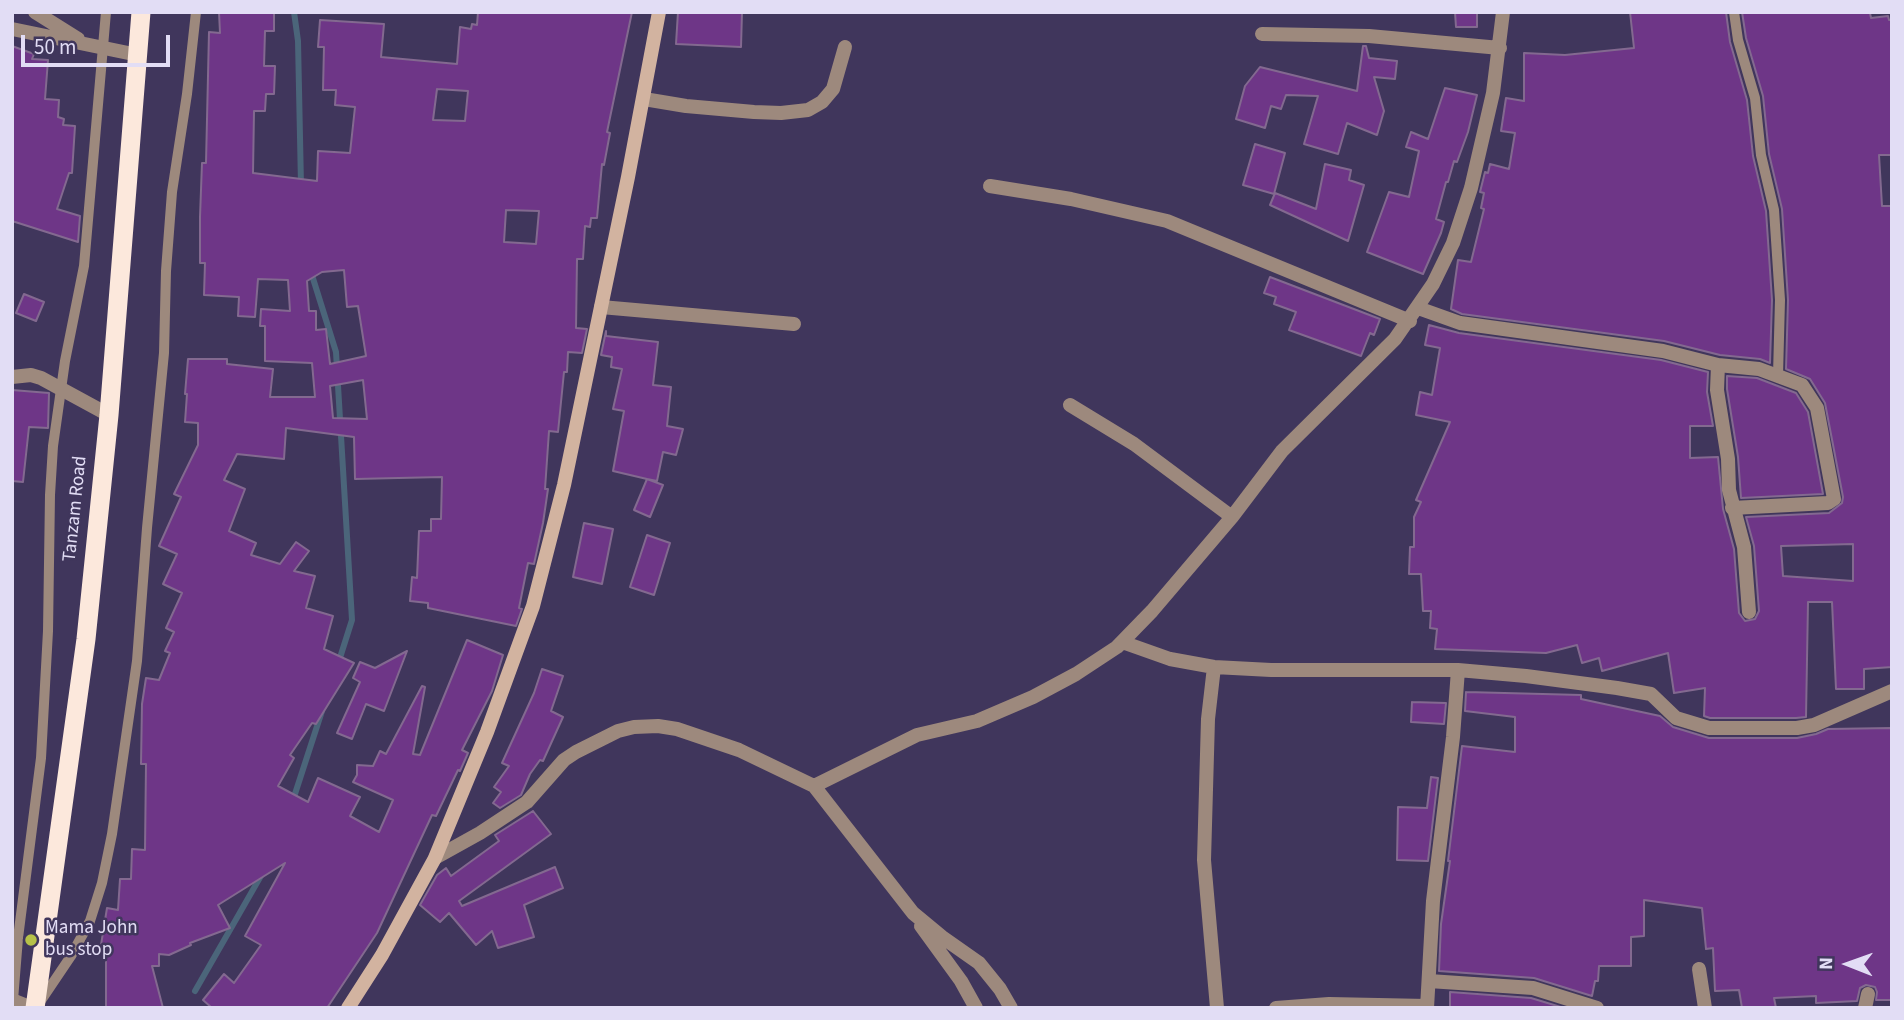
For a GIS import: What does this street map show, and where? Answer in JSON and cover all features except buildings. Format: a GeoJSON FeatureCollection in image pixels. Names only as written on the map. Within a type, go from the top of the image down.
{"type":"FeatureCollection","features":[{"type":"Feature","properties":{"kind":"highway","name":"Tanzam Road"},"geometry":{"type":"LineString","coordinates":[[34,1008],[86,639],[109,415],[141,12]]}},
{"type":"Feature","properties":{"kind":"main road"},"geometry":{"type":"LineString","coordinates":[[348,1008],[382,956],[435,858],[487,732],[533,606],[564,485],[644,99],[659,12]]}},
{"type":"Feature","properties":{"kind":"street"},"geometry":{"type":"LineString","coordinates":[[35,12],[88,44]]}},
{"type":"Feature","properties":{"kind":"street"},"geometry":{"type":"LineString","coordinates":[[814,786],[917,735],[977,721],[1033,697],[1076,674],[1122,642],[1232,517],[1282,451],[1382,353],[1410,321],[1433,284],[1453,243],[1471,188],[1493,93],[1503,12]]}},
{"type":"Feature","properties":{"kind":"street"},"geometry":{"type":"LineString","coordinates":[[12,29],[138,55]]}},
{"type":"Feature","properties":{"kind":"street"},"geometry":{"type":"LineString","coordinates":[[1262,34],[1369,36],[1500,48]]}},
{"type":"Feature","properties":{"kind":"street"},"geometry":{"type":"LineString","coordinates":[[644,99],[742,112],[781,113],[808,110],[822,102],[833,89],[845,47]]}},
{"type":"Feature","properties":{"kind":"street"},"geometry":{"type":"LineString","coordinates":[[990,186],[1071,199],[1167,221],[1410,321]]}},
{"type":"Feature","properties":{"kind":"street"},"geometry":{"type":"LineString","coordinates":[[601,307],[794,324]]}},
{"type":"Feature","properties":{"kind":"street"},"geometry":{"type":"LineString","coordinates":[[1418,308],[1460,323],[1663,351],[1718,365],[1759,369],[1802,384],[1817,408],[1834,499],[1828,503],[1732,508]]}},
{"type":"Feature","properties":{"kind":"street"},"geometry":{"type":"LineString","coordinates":[[1718,365],[1717,390],[1728,459],[1732,508],[1744,548],[1749,612]]}},
{"type":"Feature","properties":{"kind":"street"},"geometry":{"type":"LineString","coordinates":[[12,377],[31,375],[109,415]]}},
{"type":"Feature","properties":{"kind":"street"},"geometry":{"type":"LineString","coordinates":[[1070,405],[1134,444],[1232,517]]}},
{"type":"Feature","properties":{"kind":"street"},"geometry":{"type":"LineString","coordinates":[[1122,642],[1170,659],[1214,667],[1271,670],[1458,670],[1554,679],[1651,694],[1676,718],[1709,728],[1797,728],[1814,725],[1892,691]]}},
{"type":"Feature","properties":{"kind":"street"},"geometry":{"type":"LineString","coordinates":[[1214,667],[1208,719],[1204,860],[1217,1008]]}},
{"type":"Feature","properties":{"kind":"street"},"geometry":{"type":"LineString","coordinates":[[1276,1008],[1329,1004],[1427,1007],[1433,901],[1453,737],[1458,670]]}},
{"type":"Feature","properties":{"kind":"street"},"geometry":{"type":"LineString","coordinates":[[435,858],[527,802],[564,760],[618,731],[658,726],[693,733],[747,754],[814,786],[913,913],[961,981],[976,1008]]}},
{"type":"Feature","properties":{"kind":"street"},"geometry":{"type":"LineString","coordinates":[[913,913],[979,963],[1000,989],[1010,1008]]}},
{"type":"Feature","properties":{"kind":"street"},"geometry":{"type":"LineString","coordinates":[[1699,969],[1705,1008]]}},
{"type":"Feature","properties":{"kind":"street"},"geometry":{"type":"LineString","coordinates":[[1429,981],[1533,988],[1597,1008]]}},
{"type":"Feature","properties":{"kind":"street"},"geometry":{"type":"LineString","coordinates":[[13,1000],[34,1008]]}},
{"type":"Feature","properties":{"kind":"lane"},"geometry":{"type":"LineString","coordinates":[[13,1000],[40,758],[48,631],[50,495],[61,391],[84,266],[106,12]]}},
{"type":"Feature","properties":{"kind":"lane"},"geometry":{"type":"LineString","coordinates":[[34,1008],[71,956],[90,921],[102,883],[112,834],[137,661],[164,353],[172,192],[196,12]]}},
{"type":"Feature","properties":{"kind":"lane"},"geometry":{"type":"LineString","coordinates":[[1734,12],[1738,40],[1753,89],[1761,155],[1774,210],[1780,300],[1778,375]]}},
{"type":"Feature","properties":{"kind":"waterway"},"geometry":{"type":"LineString","coordinates":[[294,12],[298,41],[301,185]]}},
{"type":"Feature","properties":{"kind":"waterway"},"geometry":{"type":"LineString","coordinates":[[311,272],[336,352],[352,620],[338,664]]}},
{"type":"Feature","properties":{"kind":"waterway"},"geometry":{"type":"LineString","coordinates":[[293,800],[322,711]]}},
{"type":"Feature","properties":{"kind":"waterway"},"geometry":{"type":"LineString","coordinates":[[195,991],[262,874]]}},
{"type":"Feature","properties":{"kind":"place","name":"Mama John bus stop"},"geometry":{"type":"Point","coordinates":[31,940]}}]}
